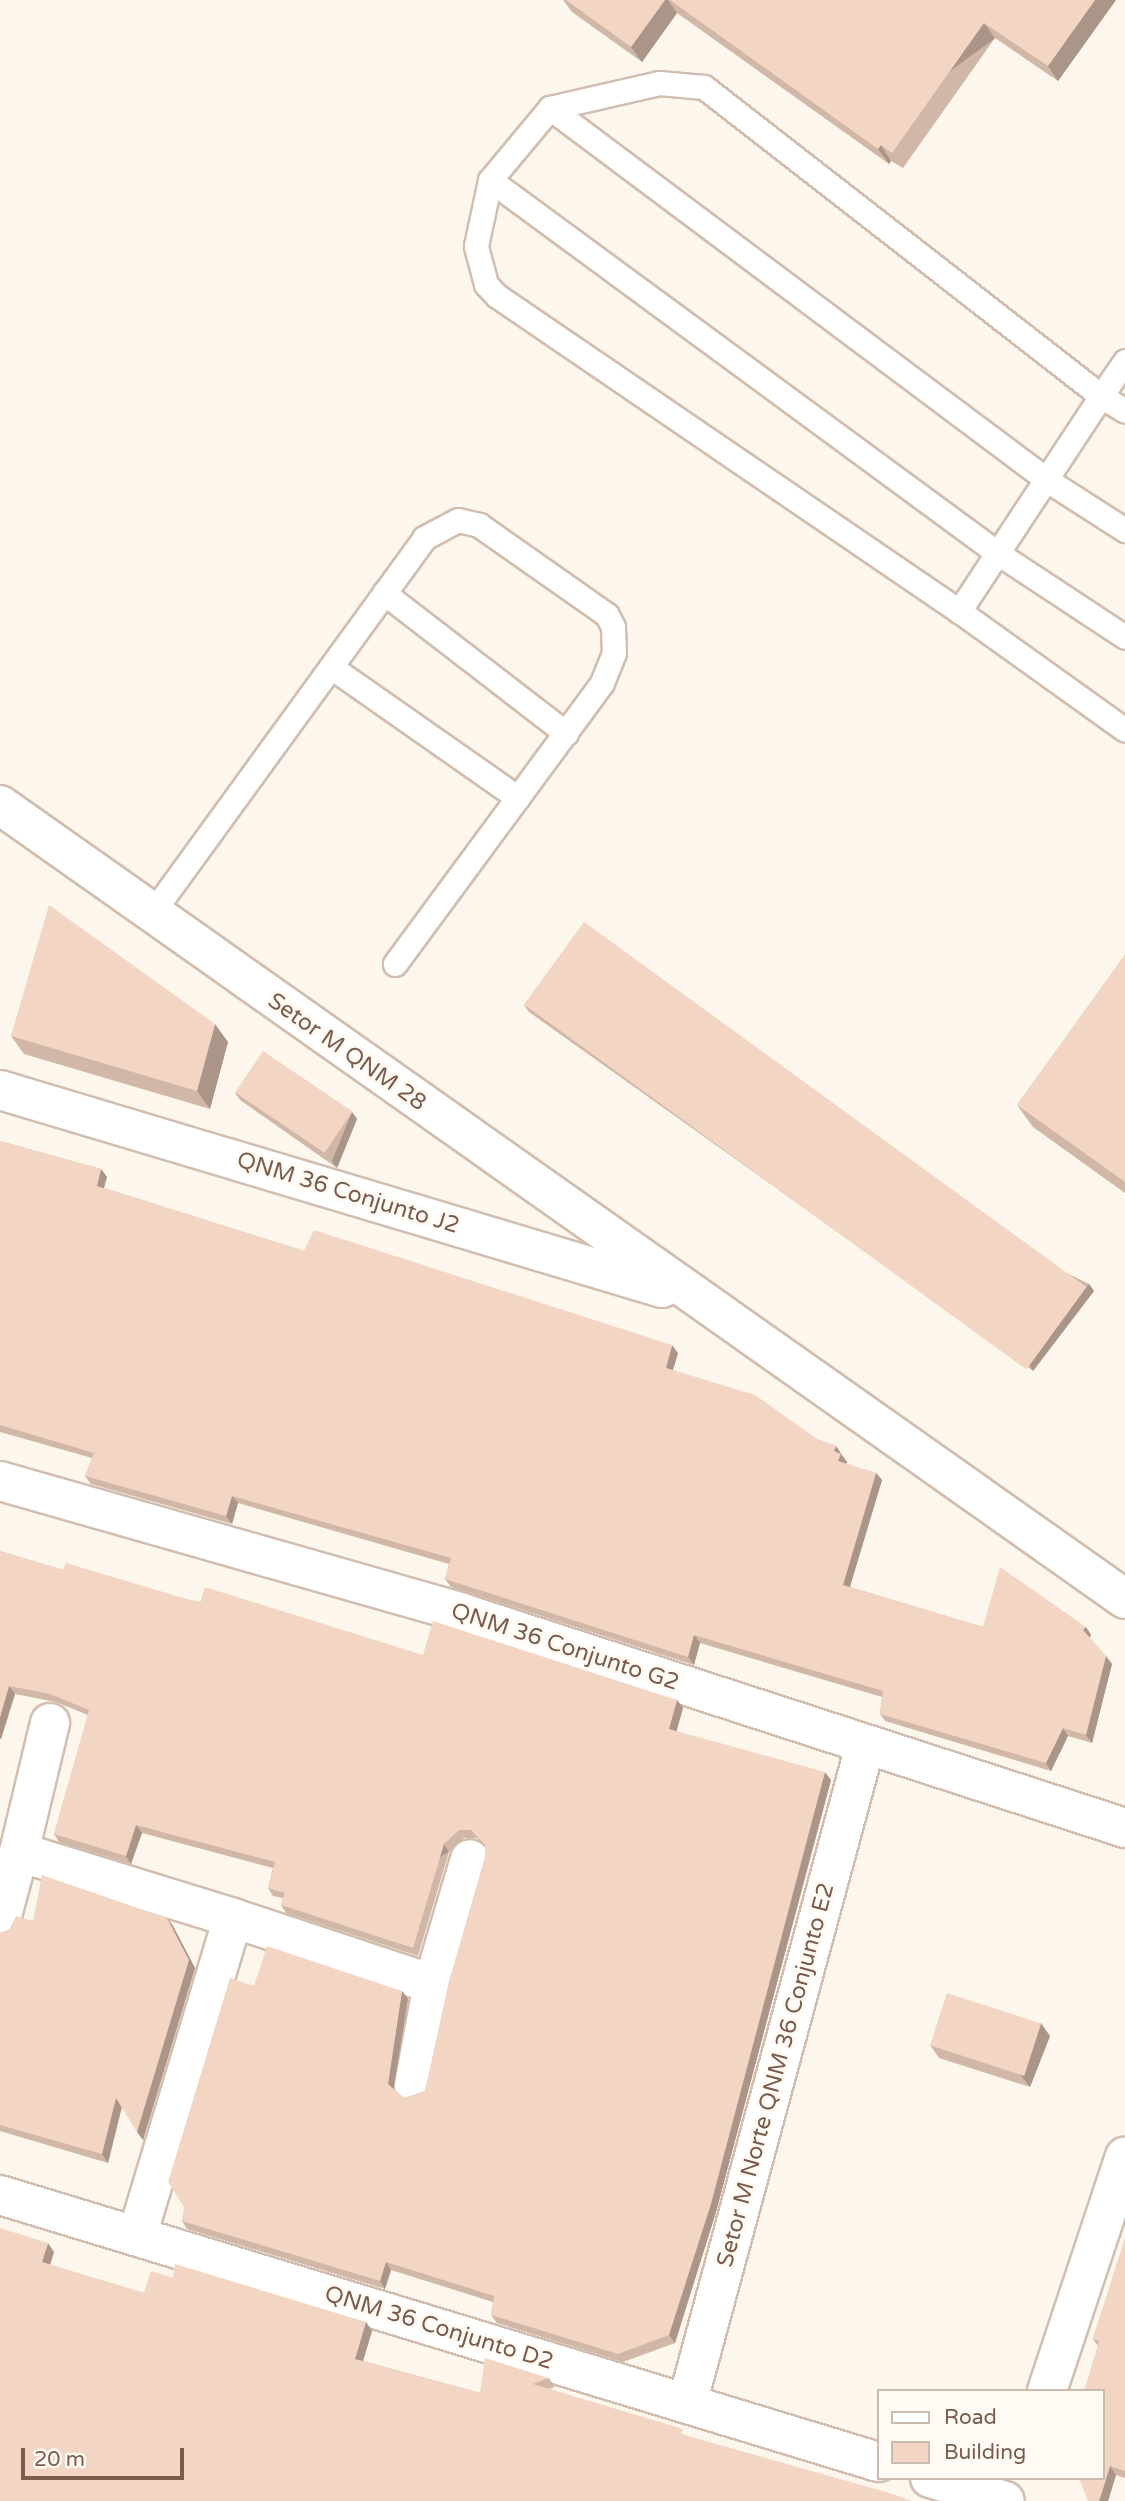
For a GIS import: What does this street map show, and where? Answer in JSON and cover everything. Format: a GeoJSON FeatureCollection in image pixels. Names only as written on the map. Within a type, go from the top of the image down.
{"type":"FeatureCollection","features":[{"type":"Feature","properties":{"kind":"street","name":"Setor M QNM 28"},"geometry":{"type":"LineString","coordinates":[[0,805],[694,1298],[1125,1598]]}},
{"type":"Feature","properties":{"kind":"street","name":"QNM 36 Conjunto J2"},"geometry":{"type":"LineString","coordinates":[[0,1090],[694,1298]]}},
{"type":"Feature","properties":{"kind":"street","name":"QNM 36 Conjunto G2"},"geometry":{"type":"LineString","coordinates":[[0,1481],[462,1613],[865,1746],[1125,1828]]}},
{"type":"Feature","properties":{"kind":"street"},"geometry":{"type":"LineString","coordinates":[[0,1923],[50,1723]]}},
{"type":"Feature","properties":{"kind":"street","name":"Setor M Norte QNM 36 Conjunto E2"},"geometry":{"type":"LineString","coordinates":[[687,2404],[865,1746]]}},
{"type":"Feature","properties":{"kind":"street"},"geometry":{"type":"LineString","coordinates":[[19,1852],[233,1918],[433,1984]]}},
{"type":"Feature","properties":{"kind":"street"},"geometry":{"type":"LineString","coordinates":[[414,2085],[433,1984],[470,1859]]}},
{"type":"Feature","properties":{"kind":"street"},"geometry":{"type":"LineString","coordinates":[[137,2235],[233,1918]]}},
{"type":"Feature","properties":{"kind":"street"},"geometry":{"type":"LineString","coordinates":[[1048,2389],[1125,2157]]}},
{"type":"Feature","properties":{"kind":"street","name":"QNM 36 Conjunto D2"},"geometry":{"type":"LineString","coordinates":[[0,2195],[876,2461]]}},
{"type":"Feature","properties":{"kind":"street"},"geometry":{"type":"LineString","coordinates":[[937,2480],[1005,2501]]}},
{"type":"Feature","properties":{"kind":"street"},"geometry":{"type":"LineString","coordinates":[[1011,2501],[1017,2480]]}},
{"type":"Feature","properties":{"kind":"lane"},"geometry":{"type":"LineString","coordinates":[[1125,411],[1101,396],[704,87],[659,83],[550,108],[490,180],[476,246],[486,284],[498,296],[959,611],[1125,730]]}},
{"type":"Feature","properties":{"kind":"lane"},"geometry":{"type":"LineString","coordinates":[[550,108],[1047,480],[1125,530]]}},
{"type":"Feature","properties":{"kind":"lane"},"geometry":{"type":"LineString","coordinates":[[490,180],[996,552],[1125,638]]}},
{"type":"Feature","properties":{"kind":"lane"},"geometry":{"type":"LineString","coordinates":[[959,611],[1125,361]]}},
{"type":"Feature","properties":{"kind":"lane"},"geometry":{"type":"LineString","coordinates":[[152,913],[424,538],[458,520],[479,526],[607,615],[613,627],[614,653],[602,683],[395,964]]}},
{"type":"Feature","properties":{"kind":"lane"},"geometry":{"type":"LineString","coordinates":[[384,593],[566,733]]}},
{"type":"Feature","properties":{"kind":"lane"},"geometry":{"type":"LineString","coordinates":[[331,667],[518,798]]}},
{"type":"Feature","properties":{"kind":"building"},"geometry":{"type":"Polygon","coordinates":[[[566,0],[665,0],[631,47],[566,0]]]}},
{"type":"Feature","properties":{"kind":"building"},"geometry":{"type":"Polygon","coordinates":[[[670,0],[1095,0],[1048,66],[984,23],[892,153],[881,145],[878,149],[670,0]]]}},
{"type":"Feature","properties":{"kind":"building"},"geometry":{"type":"Polygon","coordinates":[[[49,905],[215,1024],[197,1091],[11,1036],[49,905]]]}},
{"type":"Feature","properties":{"kind":"building"},"geometry":{"type":"Polygon","coordinates":[[[584,922],[1086,1287],[1026,1370],[524,1005],[584,922]]]}},
{"type":"Feature","properties":{"kind":"building"},"geometry":{"type":"Polygon","coordinates":[[[1125,955],[1125,1182],[1017,1105],[1125,955]]]}},
{"type":"Feature","properties":{"kind":"building"},"geometry":{"type":"Polygon","coordinates":[[[263,1051],[353,1111],[325,1153],[235,1092],[263,1051]]]}},
{"type":"Feature","properties":{"kind":"building"},"geometry":{"type":"Polygon","coordinates":[[[0,1141],[101,1169],[97,1186],[304,1251],[314,1230],[672,1345],[666,1368],[755,1395],[817,1439],[836,1446],[834,1451],[841,1454],[838,1461],[876,1473],[843,1585],[983,1627],[1000,1567],[1086,1627],[1083,1630],[1106,1656],[1086,1735],[1063,1728],[1046,1763],[880,1714],[883,1691],[694,1635],[688,1657],[445,1579],[451,1558],[232,1496],[226,1516],[85,1476],[94,1453],[0,1425],[0,1141]]]}},
{"type":"Feature","properties":{"kind":"building"},"geometry":{"type":"Polygon","coordinates":[[[0,1551],[63,1570],[66,1563],[200,1603],[205,1587],[423,1655],[433,1621],[677,1700],[669,1729],[825,1772],[711,2204],[669,2335],[618,2354],[491,2315],[494,2296],[386,2262],[380,2281],[182,2221],[184,2207],[168,2182],[230,1978],[254,1986],[267,1946],[402,1991],[388,2084],[404,2098],[425,2091],[449,1981],[485,1857],[485,1845],[471,1830],[459,1830],[444,1844],[413,1948],[281,1905],[285,1893],[268,1888],[275,1862],[136,1825],[126,1856],[54,1834],[89,1710],[50,1694],[9,1686],[0,1717],[0,1551]]]}},
{"type":"Feature","properties":{"kind":"building"},"geometry":{"type":"Polygon","coordinates":[[[42,1875],[167,1918],[189,1960],[137,2132],[116,2098],[102,2154],[0,2125],[0,1933],[9,1930],[16,1916],[33,1921],[42,1875]]]}},
{"type":"Feature","properties":{"kind":"building"},"geometry":{"type":"Polygon","coordinates":[[[947,1993],[1041,2024],[1024,2076],[930,2045],[947,1993]]]}},
{"type":"Feature","properties":{"kind":"building"},"geometry":{"type":"Polygon","coordinates":[[[0,2228],[48,2243],[42,2262],[144,2293],[151,2271],[173,2278],[175,2264],[366,2322],[355,2359],[480,2393],[485,2358],[549,2378],[533,2384],[683,2429],[681,2434],[912,2501],[0,2501],[0,2228]]]}},
{"type":"Feature","properties":{"kind":"building"},"geometry":{"type":"Polygon","coordinates":[[[1125,2239],[1125,2471],[1110,2466],[1099,2501],[1088,2501],[1080,2480],[1104,2480],[1104,2389],[1085,2389],[1099,2341],[1093,2339],[1125,2239]]]}}]}
